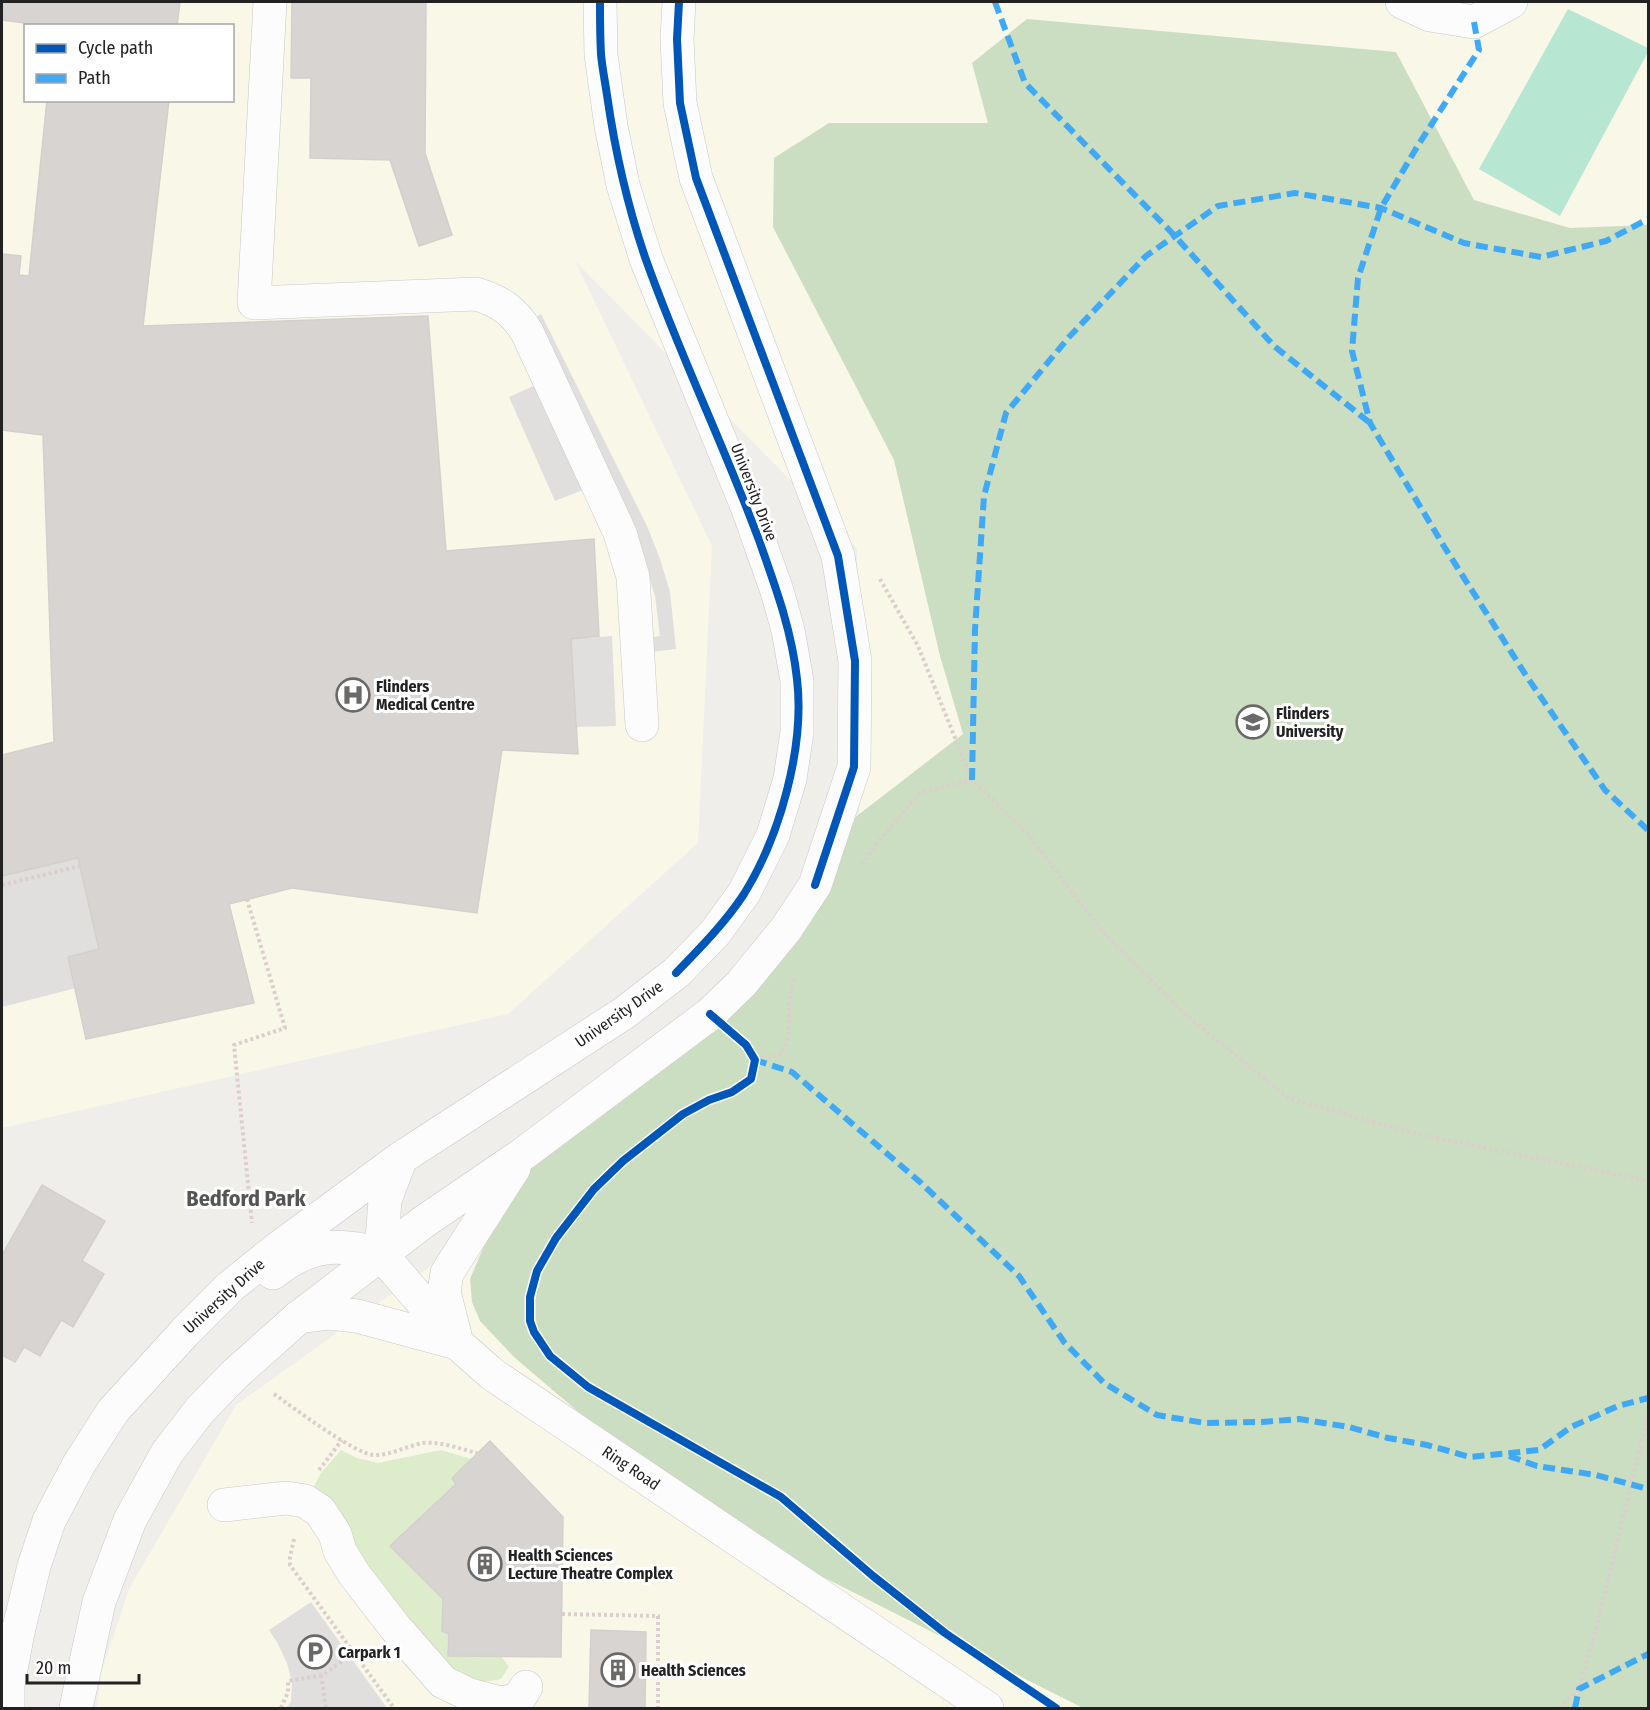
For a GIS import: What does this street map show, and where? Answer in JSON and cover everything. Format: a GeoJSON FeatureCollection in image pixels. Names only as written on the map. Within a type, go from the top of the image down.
{"type":"FeatureCollection","features":[{"type":"Feature","properties":{"kind":"street"},"geometry":{"type":"LineString","coordinates":[[270,2],[254,303],[476,294],[492,299],[518,318],[527,332],[620,533],[633,577],[642,725]]}},
{"type":"Feature","properties":{"kind":"street","name":"University Drive"},"geometry":{"type":"LineString","coordinates":[[8,1708],[8,1685],[18,1632],[34,1566],[49,1521],[84,1455],[113,1411],[185,1332],[231,1286],[401,1158],[624,1013],[676,973],[715,933],[744,893],[773,835],[790,779],[797,732],[797,681],[788,630],[748,509],[646,259],[623,184],[611,126],[601,56],[600,2]]}},
{"type":"Feature","properties":{"kind":"street"},"geometry":{"type":"LineString","coordinates":[[76,1708],[99,1602],[130,1520],[167,1454],[200,1410],[235,1374],[298,1317],[422,1223],[523,1154],[710,1014],[741,984],[786,929],[815,885],[854,767],[855,661],[838,556],[696,178],[680,103],[677,39],[679,2]]}},
{"type":"Feature","properties":{"kind":"street"},"geometry":{"type":"LineString","coordinates":[[1402,2],[1430,15],[1474,22],[1511,2]]}},
{"type":"Feature","properties":{"kind":"street"},"geometry":{"type":"LineString","coordinates":[[298,1317],[329,1313],[357,1316],[457,1343],[444,1292],[447,1273],[523,1154]]}},
{"type":"Feature","properties":{"kind":"street"},"geometry":{"type":"LineString","coordinates":[[381,1254],[385,1200],[401,1158]]}},
{"type":"Feature","properties":{"kind":"street"},"geometry":{"type":"LineString","coordinates":[[130,1393],[191,1350],[254,1289],[304,1254],[324,1248],[351,1246],[381,1254]]}},
{"type":"Feature","properties":{"kind":"street","name":"Ring Road"},"geometry":{"type":"LineString","coordinates":[[381,1254],[457,1343],[502,1380],[987,1708]]}},
{"type":"Feature","properties":{"kind":"street"},"geometry":{"type":"LineString","coordinates":[[224,1505],[286,1498],[305,1502],[320,1511],[335,1534],[340,1551],[354,1574],[394,1626],[443,1682],[470,1695],[512,1699]]}},
{"type":"Feature","properties":{"kind":"path"},"geometry":{"type":"LineString","coordinates":[[861,866],[873,848],[921,793],[972,780],[1027,833],[1103,932],[1185,1014],[1288,1098],[1413,1133],[1648,1181]]}},
{"type":"Feature","properties":{"kind":"path"},"geometry":{"type":"LineString","coordinates":[[2,885],[80,866]]}},
{"type":"Feature","properties":{"kind":"path"},"geometry":{"type":"LineString","coordinates":[[247,900],[285,1028],[234,1046],[253,1226]]}},
{"type":"Feature","properties":{"kind":"path"},"geometry":{"type":"LineString","coordinates":[[753,1061],[782,1054],[789,1035],[789,1000],[797,971]]}},
{"type":"Feature","properties":{"kind":"path"},"geometry":{"type":"LineString","coordinates":[[274,1394],[367,1454],[386,1454],[423,1443],[435,1443],[477,1454]]}},
{"type":"Feature","properties":{"kind":"path"},"geometry":{"type":"LineString","coordinates":[[1559,1708],[1579,1689],[1598,1621],[1648,1415]]}},
{"type":"Feature","properties":{"kind":"path"},"geometry":{"type":"LineString","coordinates":[[290,1565],[394,1708]]}},
{"type":"Feature","properties":{"kind":"path"},"geometry":{"type":"LineString","coordinates":[[562,1614],[658,1616],[658,1708]]}},
{"type":"Feature","properties":{"kind":"path"},"geometry":{"type":"LineString","coordinates":[[281,1708],[288,1692],[288,1681],[321,1675],[354,1652]]}},
{"type":"Feature","properties":{"kind":"path"},"geometry":{"type":"LineString","coordinates":[[321,1675],[326,1708]]}},
{"type":"Feature","properties":{"kind":"shaded area","name":"Flinders University"},"geometry":{"type":"Polygon","coordinates":[[[2,2],[1648,2],[1648,1708],[97,1708],[101,1674],[129,1589],[236,1405],[758,1032],[860,896],[857,548],[575,261],[712,546],[698,843],[508,1014],[2,1128],[2,2]]]}},
{"type":"Feature","properties":{"kind":"shaded area"},"geometry":{"type":"Polygon","coordinates":[[[541,314],[647,526],[670,592],[676,649],[650,652],[648,638],[660,636],[655,596],[645,564],[529,321],[541,314]]]}},
{"type":"Feature","properties":{"kind":"shaded area"},"geometry":{"type":"Polygon","coordinates":[[[540,383],[588,488],[555,501],[509,397],[540,383]]]}},
{"type":"Feature","properties":{"kind":"shaded area"},"geometry":{"type":"Polygon","coordinates":[[[612,636],[616,726],[577,727],[571,639],[612,636]]]}},
{"type":"Feature","properties":{"kind":"shaded area"},"geometry":{"type":"Polygon","coordinates":[[[78,858],[99,949],[76,988],[2,1007],[2,876],[78,858]]]}},
{"type":"Feature","properties":{"kind":"shaded area","name":"Carpark 1"},"geometry":{"type":"Polygon","coordinates":[[[311,1602],[387,1708],[286,1708],[291,1702],[292,1682],[287,1663],[269,1630],[311,1602]]]}},
{"type":"Feature","properties":{"kind":"green space"},"geometry":{"type":"Polygon","coordinates":[[[1568,9],[1648,48],[1648,52],[1560,216],[1479,169],[1568,9]]]}},
{"type":"Feature","properties":{"kind":"green space","name":"Flinders University"},"geometry":{"type":"Polygon","coordinates":[[[1027,19],[1396,52],[1474,200],[1570,228],[1648,225],[1648,1708],[1083,1708],[698,1514],[514,1357],[480,1321],[472,1302],[470,1279],[523,1154],[710,1014],[831,836],[963,734],[940,656],[894,460],[773,227],[774,158],[829,123],[988,123],[972,63],[1027,19]]]}},
{"type":"Feature","properties":{"kind":"green space"},"geometry":{"type":"Polygon","coordinates":[[[341,1450],[357,1458],[378,1463],[441,1450],[471,1459],[453,1478],[456,1484],[391,1546],[501,1656],[509,1667],[501,1679],[476,1680],[451,1671],[368,1574],[334,1503],[314,1486],[321,1473],[341,1450]]]}},
{"type":"Feature","properties":{"kind":"building"},"geometry":{"type":"Polygon","coordinates":[[[2,2],[180,2],[177,24],[33,24],[2,20],[2,2]]]}},
{"type":"Feature","properties":{"kind":"building"},"geometry":{"type":"Polygon","coordinates":[[[292,2],[426,2],[425,153],[452,235],[419,246],[390,160],[310,158],[311,78],[291,78],[292,2]]]}},
{"type":"Feature","properties":{"kind":"building"},"geometry":{"type":"Polygon","coordinates":[[[47,102],[169,102],[143,326],[428,316],[446,551],[594,539],[599,636],[571,639],[578,754],[502,750],[477,913],[292,888],[229,904],[254,1003],[86,1039],[68,957],[99,949],[78,858],[2,876],[2,755],[54,742],[43,435],[2,430],[2,254],[21,256],[19,275],[29,276],[47,102]]]}},
{"type":"Feature","properties":{"kind":"building"},"geometry":{"type":"Polygon","coordinates":[[[42,1185],[105,1221],[82,1261],[104,1274],[73,1327],[61,1320],[40,1356],[24,1347],[15,1362],[2,1355],[2,1255],[42,1185]]]}},
{"type":"Feature","properties":{"kind":"building","name":"Health Sciences Lecture Theatre Complex"},"geometry":{"type":"Polygon","coordinates":[[[490,1441],[563,1517],[561,1657],[448,1656],[449,1634],[442,1631],[443,1599],[390,1546],[456,1484],[452,1478],[490,1441]]]}},
{"type":"Feature","properties":{"kind":"building","name":"Health Sciences"},"geometry":{"type":"Polygon","coordinates":[[[591,1630],[646,1632],[645,1708],[589,1708],[591,1630]]]}},
{"type":"Feature","properties":{"kind":"marked path"},"geometry":{"type":"LineString","coordinates":[[995,2],[1025,83],[1175,236],[1274,346],[1370,423]]}},
{"type":"Feature","properties":{"kind":"marked path"},"geometry":{"type":"LineString","coordinates":[[1474,22],[1479,50],[1381,208],[1358,278],[1352,351],[1370,423],[1445,548],[1527,677],[1605,790],[1648,830]]}},
{"type":"Feature","properties":{"kind":"marked path"},"geometry":{"type":"LineString","coordinates":[[972,780],[975,629],[984,496],[1006,413],[1069,337],[1146,256],[1218,206],[1295,193],[1381,208],[1464,243],[1541,257],[1606,241],[1648,219]]}},
{"type":"Feature","properties":{"kind":"marked path"},"geometry":{"type":"LineString","coordinates":[[755,1060],[792,1072],[920,1182],[1019,1276],[1064,1342],[1104,1383],[1157,1415],[1205,1423],[1299,1419],[1349,1427],[1470,1457],[1539,1450],[1571,1427],[1618,1406],[1648,1398]]}},
{"type":"Feature","properties":{"kind":"marked path"},"geometry":{"type":"LineString","coordinates":[[1509,1456],[1537,1466],[1596,1475],[1648,1489]]}},
{"type":"Feature","properties":{"kind":"marked path"},"geometry":{"type":"LineString","coordinates":[[1575,1708],[1579,1689],[1648,1654]]}},
{"type":"Feature","properties":{"kind":"cycle path"},"geometry":{"type":"LineString","coordinates":[[600,2],[603,69],[627,197],[658,293],[760,543],[787,627],[797,679],[797,733],[793,762],[787,790],[769,846],[737,905],[676,973]]}},
{"type":"Feature","properties":{"kind":"cycle path"},"geometry":{"type":"LineString","coordinates":[[679,2],[677,39],[680,103],[696,178],[838,556],[855,661],[854,767],[815,885]]}},
{"type":"Feature","properties":{"kind":"cycle path"},"geometry":{"type":"LineString","coordinates":[[710,1014],[746,1045],[755,1060],[751,1079],[732,1092],[709,1100],[683,1114],[623,1161],[594,1189],[556,1238],[537,1271],[530,1297],[530,1321],[534,1332],[550,1356],[588,1387],[781,1497],[873,1576],[945,1633],[1056,1708]]}},
{"type":"Feature","properties":{"kind":"place","name":"Flinders Medical Centre"},"geometry":{"type":"Point","coordinates":[353,695]}},
{"type":"Feature","properties":{"kind":"place","name":"Flinders University"},"geometry":{"type":"Point","coordinates":[1253,722]}},
{"type":"Feature","properties":{"kind":"place","name":"Health Sciences Lecture Theatre Complex"},"geometry":{"type":"Point","coordinates":[485,1564]}},
{"type":"Feature","properties":{"kind":"place","name":"Carpark 1"},"geometry":{"type":"Point","coordinates":[315,1652]}},
{"type":"Feature","properties":{"kind":"place","name":"Health Sciences"},"geometry":{"type":"Point","coordinates":[618,1670]}},
{"type":"Feature","properties":{"kind":"district","name":"Bedford Park"},"geometry":{"type":"Point","coordinates":[246,1198]}}]}
